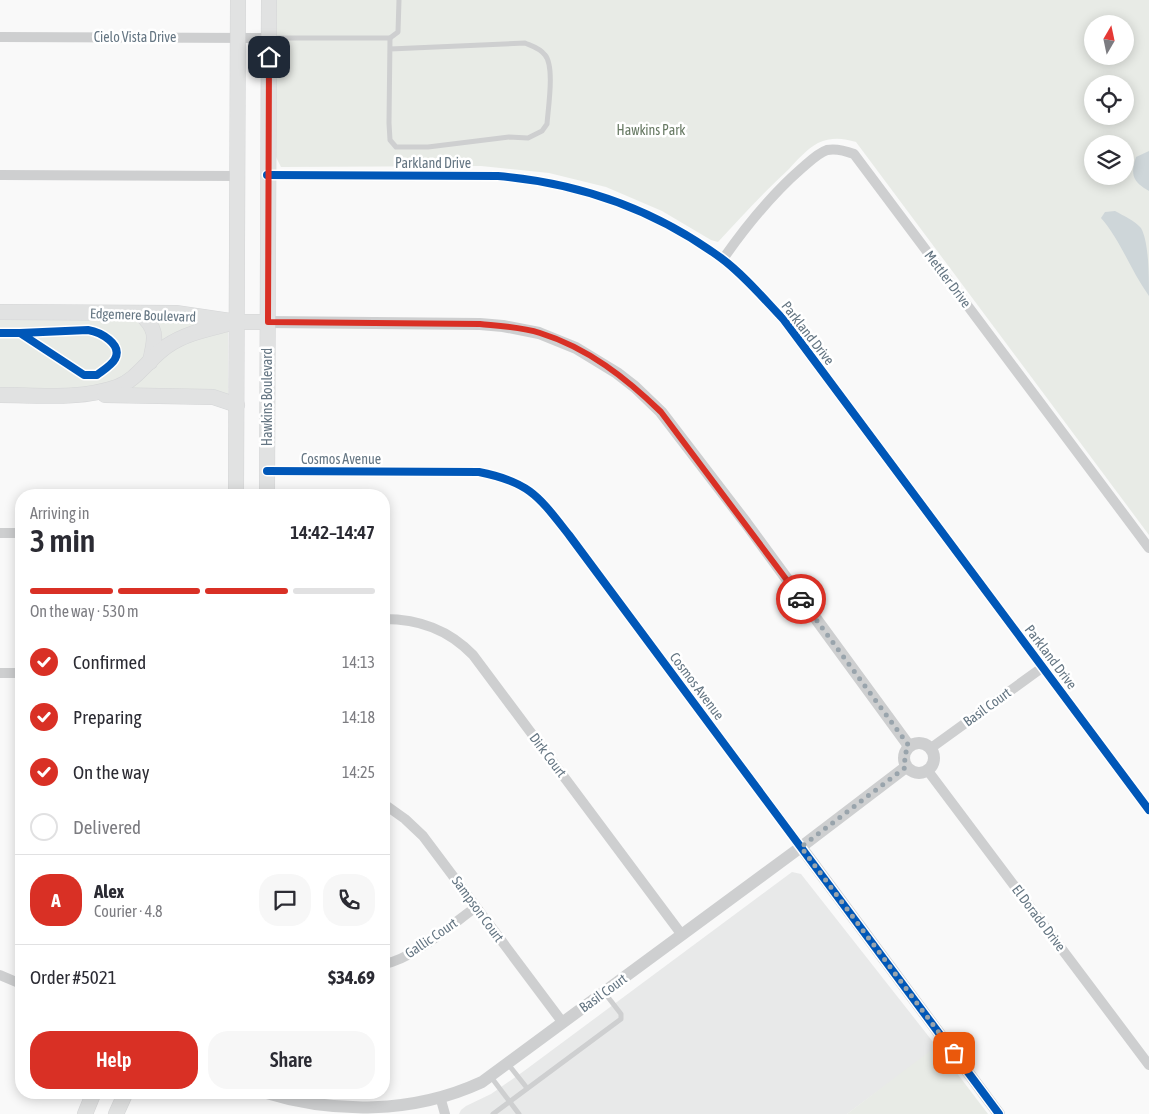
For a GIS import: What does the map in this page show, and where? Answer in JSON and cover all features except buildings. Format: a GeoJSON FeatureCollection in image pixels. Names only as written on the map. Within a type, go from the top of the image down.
{"type":"FeatureCollection","features":[{"type":"Feature","properties":{"kind":"main road"},"geometry":{"type":"LineString","coordinates":[[236,489],[238,0]]}},
{"type":"Feature","properties":{"kind":"main road","name":"Hawkins Boulevard"},"geometry":{"type":"LineString","coordinates":[[267,489],[269,0]]}},
{"type":"Feature","properties":{"kind":"main road","name":"Edgemere Boulevard"},"geometry":{"type":"LineString","coordinates":[[0,312],[176,313],[237,322]]}},
{"type":"Feature","properties":{"kind":"main road"},"geometry":{"type":"LineString","coordinates":[[140,313],[150,322],[154,331],[154,345],[150,362]]}},
{"type":"Feature","properties":{"kind":"main road"},"geometry":{"type":"LineString","coordinates":[[237,322],[268,322]]}},
{"type":"Feature","properties":{"kind":"main road","name":"Edgemere Boulevard"},"geometry":{"type":"LineString","coordinates":[[0,395],[86,395],[117,387],[128,382],[167,346],[188,335],[237,322]]}},
{"type":"Feature","properties":{"kind":"main road"},"geometry":{"type":"LineString","coordinates":[[86,395],[213,397],[237,404]]}},
{"type":"Feature","properties":{"kind":"main road"},"geometry":{"type":"LineString","coordinates":[[85,1114],[91,1099]]}},
{"type":"Feature","properties":{"kind":"main road"},"geometry":{"type":"LineString","coordinates":[[116,1114],[123,1099]]}},
{"type":"Feature","properties":{"kind":"street","name":"Cielo Vista Drive"},"geometry":{"type":"LineString","coordinates":[[0,37],[269,38]]}},
{"type":"Feature","properties":{"kind":"street","name":"Mettler Drive"},"geometry":{"type":"LineString","coordinates":[[723,259],[762,208],[788,180],[813,159],[825,151],[832,150],[847,151],[854,154],[1149,548]]}},
{"type":"Feature","properties":{"kind":"street"},"geometry":{"type":"LineString","coordinates":[[0,175],[238,176]]}},
{"type":"Feature","properties":{"kind":"street","name":"Parkland Drive"},"geometry":{"type":"LineString","coordinates":[[267,175],[498,176],[561,184],[599,194],[626,204],[685,234],[723,259],[784,320],[1149,810]]}},
{"type":"Feature","properties":{"kind":"street"},"geometry":{"type":"LineString","coordinates":[[268,322],[480,324],[503,326],[539,333],[595,358],[635,387],[661,412],[746,523],[909,746]]}},
{"type":"Feature","properties":{"kind":"street","name":"Cosmos Avenue"},"geometry":{"type":"LineString","coordinates":[[267,471],[479,472],[500,476],[533,493],[542,501],[569,535],[999,1114]]}},
{"type":"Feature","properties":{"kind":"street"},"geometry":{"type":"LineString","coordinates":[[0,533],[15,533]]}},
{"type":"Feature","properties":{"kind":"street","name":"Dirk Court"},"geometry":{"type":"LineString","coordinates":[[390,619],[400,619],[432,627],[462,643],[473,655],[682,935]]}},
{"type":"Feature","properties":{"kind":"street","name":"Basil Court"},"geometry":{"type":"LineString","coordinates":[[931,748],[1043,667]]}},
{"type":"Feature","properties":{"kind":"street"},"geometry":{"type":"LineString","coordinates":[[0,673],[15,673]]}},
{"type":"Feature","properties":{"kind":"street"},"geometry":{"type":"LineString","coordinates":[[921,743],[931,748],[935,760],[928,771],[916,774],[906,767],[904,756],[909,746],[921,743]]}},
{"type":"Feature","properties":{"kind":"street","name":"Basil Court"},"geometry":{"type":"LineString","coordinates":[[283,1099],[328,1111],[357,1113],[399,1110],[458,1094],[491,1076],[906,767]]}},
{"type":"Feature","properties":{"kind":"street","name":"El Dorado Drive"},"geometry":{"type":"LineString","coordinates":[[928,771],[1149,1065]]}},
{"type":"Feature","properties":{"kind":"street","name":"Sampson Court"},"geometry":{"type":"LineString","coordinates":[[390,808],[423,836],[563,1023]]}},
{"type":"Feature","properties":{"kind":"street","name":"Gallic Court"},"geometry":{"type":"LineString","coordinates":[[390,962],[404,958],[419,949],[476,907]]}},
{"type":"Feature","properties":{"kind":"street"},"geometry":{"type":"LineString","coordinates":[[0,975],[15,981]]}},
{"type":"Feature","properties":{"kind":"street"},"geometry":{"type":"LineString","coordinates":[[441,1100],[445,1114]]}},
{"type":"Feature","properties":{"kind":"lane"},"geometry":{"type":"LineString","coordinates":[[269,38],[390,38],[398,32],[399,0]]}},
{"type":"Feature","properties":{"kind":"lane"},"geometry":{"type":"LineString","coordinates":[[390,38],[389,123],[390,140],[396,148],[428,147],[509,137],[528,138],[542,131],[547,124],[550,65],[546,55],[536,47],[525,43],[390,49]]}},
{"type":"Feature","properties":{"kind":"lane"},"geometry":{"type":"LineString","coordinates":[[493,1114],[621,1019],[621,1014],[604,992]]}},
{"type":"Feature","properties":{"kind":"lane"},"geometry":{"type":"LineString","coordinates":[[508,1063],[527,1088]]}},
{"type":"Feature","properties":{"kind":"lane"},"geometry":{"type":"LineString","coordinates":[[491,1076],[519,1114]]}},
{"type":"Feature","properties":{"kind":"shaded area"},"geometry":{"type":"Polygon","coordinates":[[[1149,151],[1149,191],[1139,184],[1134,177],[1136,157],[1149,151]]]}},
{"type":"Feature","properties":{"kind":"shaded area"},"geometry":{"type":"Polygon","coordinates":[[[1115,211],[1129,218],[1141,228],[1144,234],[1148,260],[1149,296],[1114,236],[1101,218],[1105,212],[1115,211]]]}},
{"type":"Feature","properties":{"kind":"shaded area"},"geometry":{"type":"Polygon","coordinates":[[[792,872],[801,874],[937,1047],[847,1114],[459,1114],[466,1106],[491,1094],[524,1071],[792,872]]]}},
{"type":"Feature","properties":{"kind":"green space","name":"Hawkins Park"},"geometry":{"type":"Polygon","coordinates":[[[274,0],[1149,0],[1149,535],[856,142],[832,139],[818,143],[810,148],[718,242],[711,240],[662,211],[606,187],[549,173],[481,166],[281,167],[274,153],[274,0]]]}},
{"type":"Feature","properties":{"kind":"green space"},"geometry":{"type":"Polygon","coordinates":[[[0,319],[203,320],[228,322],[228,394],[0,392],[0,319]]]}},
{"type":"Feature","properties":{"kind":"green space"},"geometry":{"type":"Polygon","coordinates":[[[937,1047],[988,1114],[847,1114],[930,1051],[937,1047]]]}},
{"type":"Feature","properties":{"kind":"cycle path"},"geometry":{"type":"LineString","coordinates":[[267,175],[498,176],[558,185],[616,201],[643,212],[670,225],[721,258],[746,280],[784,320],[1149,810]]}},
{"type":"Feature","properties":{"kind":"cycle path"},"geometry":{"type":"LineString","coordinates":[[0,333],[20,333],[84,375],[97,375],[112,363],[117,354],[116,348],[109,340],[98,333],[88,330],[20,333]]}},
{"type":"Feature","properties":{"kind":"cycle path"},"geometry":{"type":"LineString","coordinates":[[267,471],[479,472],[510,481],[532,493],[569,535],[999,1114]]}},
{"type":"Feature","properties":{"kind":"way so far"},"geometry":{"type":"LineString","coordinates":[[801,599],[909,746],[904,756],[906,767],[801,847],[954,1053]]}},
{"type":"Feature","properties":{"kind":"route"},"geometry":{"type":"LineString","coordinates":[[269,57],[267,175],[268,322],[480,324],[539,333],[576,348],[617,373],[661,412],[746,523],[801,599]]}}]}
